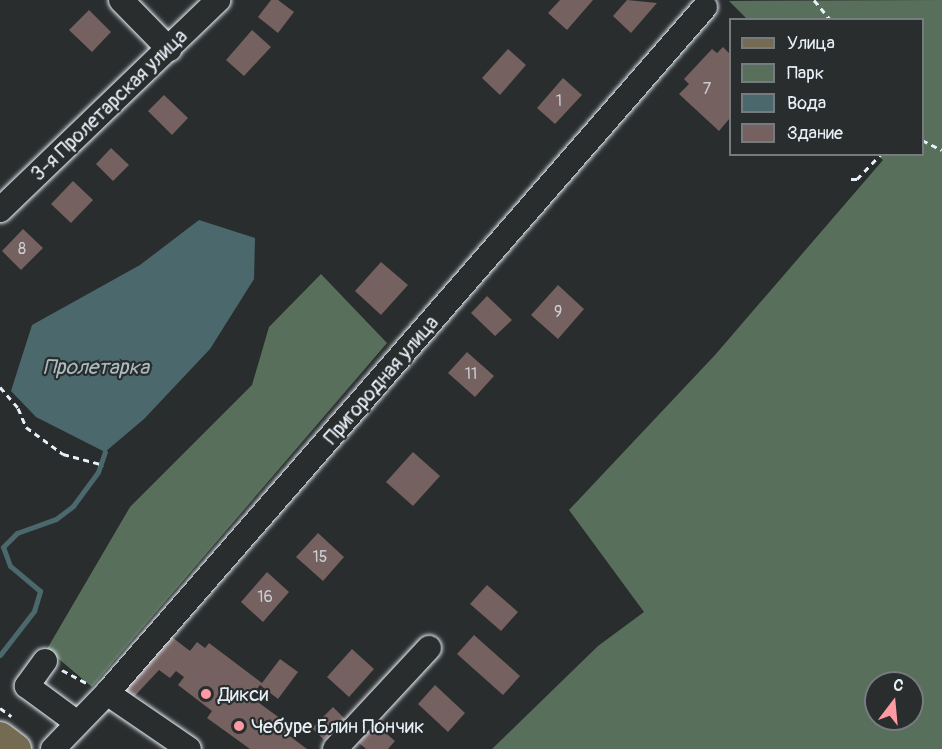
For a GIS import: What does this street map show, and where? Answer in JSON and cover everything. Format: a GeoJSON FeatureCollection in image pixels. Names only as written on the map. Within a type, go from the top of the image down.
{"type":"FeatureCollection","features":[{"type":"Feature","properties":{"kind":"main road"},"geometry":{"type":"LineString","coordinates":[[0,737],[16,749]]}},
{"type":"Feature","properties":{"kind":"street"},"geometry":{"type":"LineString","coordinates":[[121,0],[169,49]]}},
{"type":"Feature","properties":{"kind":"street","name":"3-я Пролетарская улица"},"geometry":{"type":"LineString","coordinates":[[0,210],[218,0]]}},
{"type":"Feature","properties":{"kind":"street","name":"Пригородная улица"},"geometry":{"type":"LineString","coordinates":[[52,749],[107,693],[705,7]]}},
{"type":"Feature","properties":{"kind":"street"},"geometry":{"type":"LineString","coordinates":[[335,749],[429,648]]}},
{"type":"Feature","properties":{"kind":"street"},"geometry":{"type":"LineString","coordinates":[[45,661],[27,686],[76,722]]}},
{"type":"Feature","properties":{"kind":"street"},"geometry":{"type":"LineString","coordinates":[[107,693],[189,749]]}},
{"type":"Feature","properties":{"kind":"path"},"geometry":{"type":"LineString","coordinates":[[814,0],[829,18]]}},
{"type":"Feature","properties":{"kind":"path"},"geometry":{"type":"LineString","coordinates":[[924,141],[942,150]]}},
{"type":"Feature","properties":{"kind":"path"},"geometry":{"type":"LineString","coordinates":[[851,179],[857,179],[879,156]]}},
{"type":"Feature","properties":{"kind":"path"},"geometry":{"type":"LineString","coordinates":[[0,387],[18,408],[26,427],[63,454],[104,465]]}},
{"type":"Feature","properties":{"kind":"path"},"geometry":{"type":"LineString","coordinates":[[45,661],[107,693]]}},
{"type":"Feature","properties":{"kind":"green space"},"geometry":{"type":"Polygon","coordinates":[[[942,0],[942,749],[492,749],[598,646],[644,612],[569,510],[715,355],[883,160],[879,156],[924,156],[924,18],[746,18],[729,1],[942,0]]]}},
{"type":"Feature","properties":{"kind":"green space"},"geometry":{"type":"Polygon","coordinates":[[[321,274],[387,343],[92,687],[47,649],[130,507],[252,385],[269,327],[321,274]]]}},
{"type":"Feature","properties":{"kind":"water","name":"Пролетарка"},"geometry":{"type":"Polygon","coordinates":[[[199,220],[255,238],[254,279],[210,349],[144,419],[105,452],[36,417],[11,391],[32,325],[140,265],[199,220]]]}},
{"type":"Feature","properties":{"kind":"building"},"geometry":{"type":"Polygon","coordinates":[[[271,0],[278,0],[294,12],[278,33],[258,17],[271,0]]]}},
{"type":"Feature","properties":{"kind":"building"},"geometry":{"type":"Polygon","coordinates":[[[560,0],[593,0],[567,30],[548,13],[560,0]]]}},
{"type":"Feature","properties":{"kind":"building"},"geometry":{"type":"Polygon","coordinates":[[[627,0],[657,3],[631,33],[613,16],[627,0]]]}},
{"type":"Feature","properties":{"kind":"building"},"geometry":{"type":"Polygon","coordinates":[[[89,10],[111,32],[92,52],[69,30],[89,10]]]}},
{"type":"Feature","properties":{"kind":"building"},"geometry":{"type":"Polygon","coordinates":[[[252,30],[271,47],[244,76],[226,60],[252,30]]]}},
{"type":"Feature","properties":{"kind":"building"},"geometry":{"type":"Polygon","coordinates":[[[723,47],[729,53],[729,119],[719,131],[679,94],[689,84],[684,79],[712,49],[717,53],[723,47]]]}},
{"type":"Feature","properties":{"kind":"building"},"geometry":{"type":"Polygon","coordinates":[[[508,49],[526,65],[500,95],[482,78],[508,49]]]}},
{"type":"Feature","properties":{"kind":"building"},"geometry":{"type":"Polygon","coordinates":[[[563,78],[582,95],[555,124],[537,108],[563,78]]]}},
{"type":"Feature","properties":{"kind":"building"},"geometry":{"type":"Polygon","coordinates":[[[164,95],[188,118],[172,135],[148,111],[164,95]]]}},
{"type":"Feature","properties":{"kind":"building"},"geometry":{"type":"Polygon","coordinates":[[[111,148],[129,165],[113,181],[96,164],[111,148]]]}},
{"type":"Feature","properties":{"kind":"building"},"geometry":{"type":"Polygon","coordinates":[[[73,181],[93,200],[71,223],[51,204],[73,181]]]}},
{"type":"Feature","properties":{"kind":"building"},"geometry":{"type":"Polygon","coordinates":[[[23,229],[43,248],[21,270],[2,251],[23,229]]]}},
{"type":"Feature","properties":{"kind":"building"},"geometry":{"type":"Polygon","coordinates":[[[381,262],[408,285],[381,315],[355,291],[381,262]]]}},
{"type":"Feature","properties":{"kind":"building"},"geometry":{"type":"Polygon","coordinates":[[[558,285],[584,309],[558,339],[531,315],[558,285]]]}},
{"type":"Feature","properties":{"kind":"building"},"geometry":{"type":"Polygon","coordinates":[[[487,296],[512,320],[495,336],[471,313],[487,296]]]}},
{"type":"Feature","properties":{"kind":"building"},"geometry":{"type":"Polygon","coordinates":[[[467,352],[494,376],[475,397],[448,373],[467,352]]]}},
{"type":"Feature","properties":{"kind":"building"},"geometry":{"type":"Polygon","coordinates":[[[413,452],[440,476],[413,506],[386,482],[413,452]]]}},
{"type":"Feature","properties":{"kind":"building"},"geometry":{"type":"Polygon","coordinates":[[[318,533],[344,557],[323,581],[296,557],[318,533]]]}},
{"type":"Feature","properties":{"kind":"building"},"geometry":{"type":"Polygon","coordinates":[[[267,572],[289,592],[263,622],[241,602],[267,572]]]}},
{"type":"Feature","properties":{"kind":"building"},"geometry":{"type":"Polygon","coordinates":[[[487,585],[518,612],[501,631],[470,604],[487,585]]]}},
{"type":"Feature","properties":{"kind":"building"},"geometry":{"type":"Polygon","coordinates":[[[168,634],[190,651],[197,642],[205,648],[209,643],[262,683],[280,659],[298,672],[278,699],[260,685],[251,697],[292,727],[287,734],[307,749],[250,749],[207,718],[212,711],[178,685],[184,677],[176,671],[170,678],[159,670],[130,701],[120,691],[168,634]]]}},
{"type":"Feature","properties":{"kind":"building"},"geometry":{"type":"Polygon","coordinates":[[[474,635],[520,676],[503,695],[457,654],[474,635]]]}},
{"type":"Feature","properties":{"kind":"building"},"geometry":{"type":"Polygon","coordinates":[[[352,649],[374,669],[349,697],[327,677],[352,649]]]}},
{"type":"Feature","properties":{"kind":"building"},"geometry":{"type":"Polygon","coordinates":[[[435,685],[465,713],[448,732],[418,704],[435,685]]]}},
{"type":"Feature","properties":{"kind":"building"},"geometry":{"type":"Polygon","coordinates":[[[333,707],[345,719],[324,740],[312,728],[333,707]]]}},
{"type":"Feature","properties":{"kind":"building"},"geometry":{"type":"Polygon","coordinates":[[[375,724],[395,741],[388,749],[366,749],[359,743],[375,724]]]}},
{"type":"Feature","properties":{"kind":"waterway"},"geometry":{"type":"LineString","coordinates":[[0,655],[34,611],[40,591],[10,566],[3,547],[17,533],[56,519],[73,506],[98,472],[105,452]]}},
{"type":"Feature","properties":{"kind":"place","name":"Дикси"},"geometry":{"type":"Point","coordinates":[206,694]}},
{"type":"Feature","properties":{"kind":"place","name":"Чебуре Блин Пончик"},"geometry":{"type":"Point","coordinates":[239,726]}}]}
